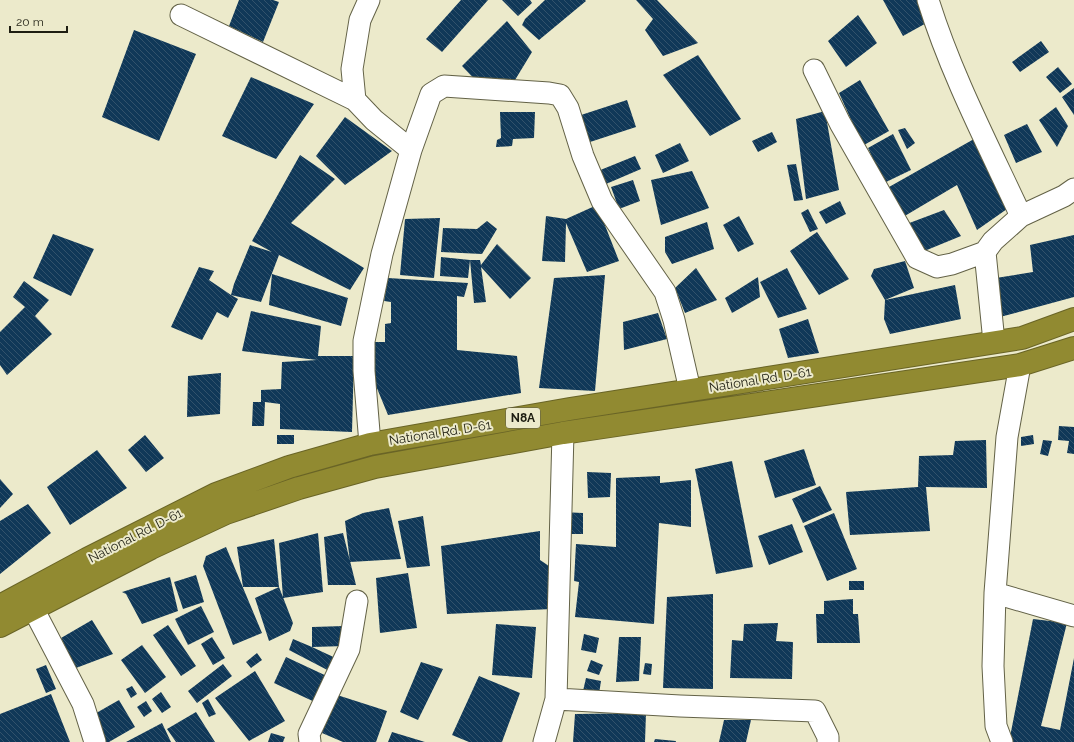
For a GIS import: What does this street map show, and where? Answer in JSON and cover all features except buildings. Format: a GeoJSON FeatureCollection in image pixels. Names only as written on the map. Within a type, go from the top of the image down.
{"type":"FeatureCollection","features":[{"type":"Feature","properties":{"kind":"highway","name":"National Rd. D-61"},"geometry":{"type":"LineString","coordinates":[[0,626],[29,601],[216,494],[289,467],[370,444],[690,390],[1022,338],[1074,319]]}},
{"type":"Feature","properties":{"kind":"highway","name":"National Rd. D-61"},"geometry":{"type":"LineString","coordinates":[[0,606],[29,601],[226,514],[299,488],[375,467],[563,433],[1020,365],[1074,348]]}},
{"type":"Feature","properties":{"kind":"street"},"geometry":{"type":"LineString","coordinates":[[355,100],[352,69],[360,20],[369,0]]}},
{"type":"Feature","properties":{"kind":"street"},"geometry":{"type":"LineString","coordinates":[[928,0],[936,25],[966,96],[1021,216]]}},
{"type":"Feature","properties":{"kind":"street"},"geometry":{"type":"LineString","coordinates":[[181,15],[355,100],[374,120],[411,150]]}},
{"type":"Feature","properties":{"kind":"street"},"geometry":{"type":"LineString","coordinates":[[814,70],[840,123],[917,258],[937,267],[952,264],[985,252],[993,241],[1021,216],[1064,196],[1074,189]]}},
{"type":"Feature","properties":{"kind":"street"},"geometry":{"type":"LineString","coordinates":[[370,444],[364,371],[364,341],[382,254],[411,150],[431,94],[444,86],[560,95],[568,108],[584,156],[602,201],[665,292],[674,320],[690,390]]}},
{"type":"Feature","properties":{"kind":"street"},"geometry":{"type":"LineString","coordinates":[[985,252],[994,342]]}},
{"type":"Feature","properties":{"kind":"street"},"geometry":{"type":"LineString","coordinates":[[1002,742],[996,726],[994,696],[993,666],[995,593],[1008,437],[1020,365]]}},
{"type":"Feature","properties":{"kind":"street"},"geometry":{"type":"LineString","coordinates":[[544,742],[556,699],[563,433]]}},
{"type":"Feature","properties":{"kind":"street"},"geometry":{"type":"LineString","coordinates":[[995,593],[1074,616]]}},
{"type":"Feature","properties":{"kind":"street"},"geometry":{"type":"LineString","coordinates":[[29,601],[83,704],[96,742]]}},
{"type":"Feature","properties":{"kind":"street"},"geometry":{"type":"LineString","coordinates":[[310,742],[309,734],[350,649],[358,601]]}},
{"type":"Feature","properties":{"kind":"street"},"geometry":{"type":"LineString","coordinates":[[556,699],[680,706],[815,711],[828,737],[828,742]]}}]}
